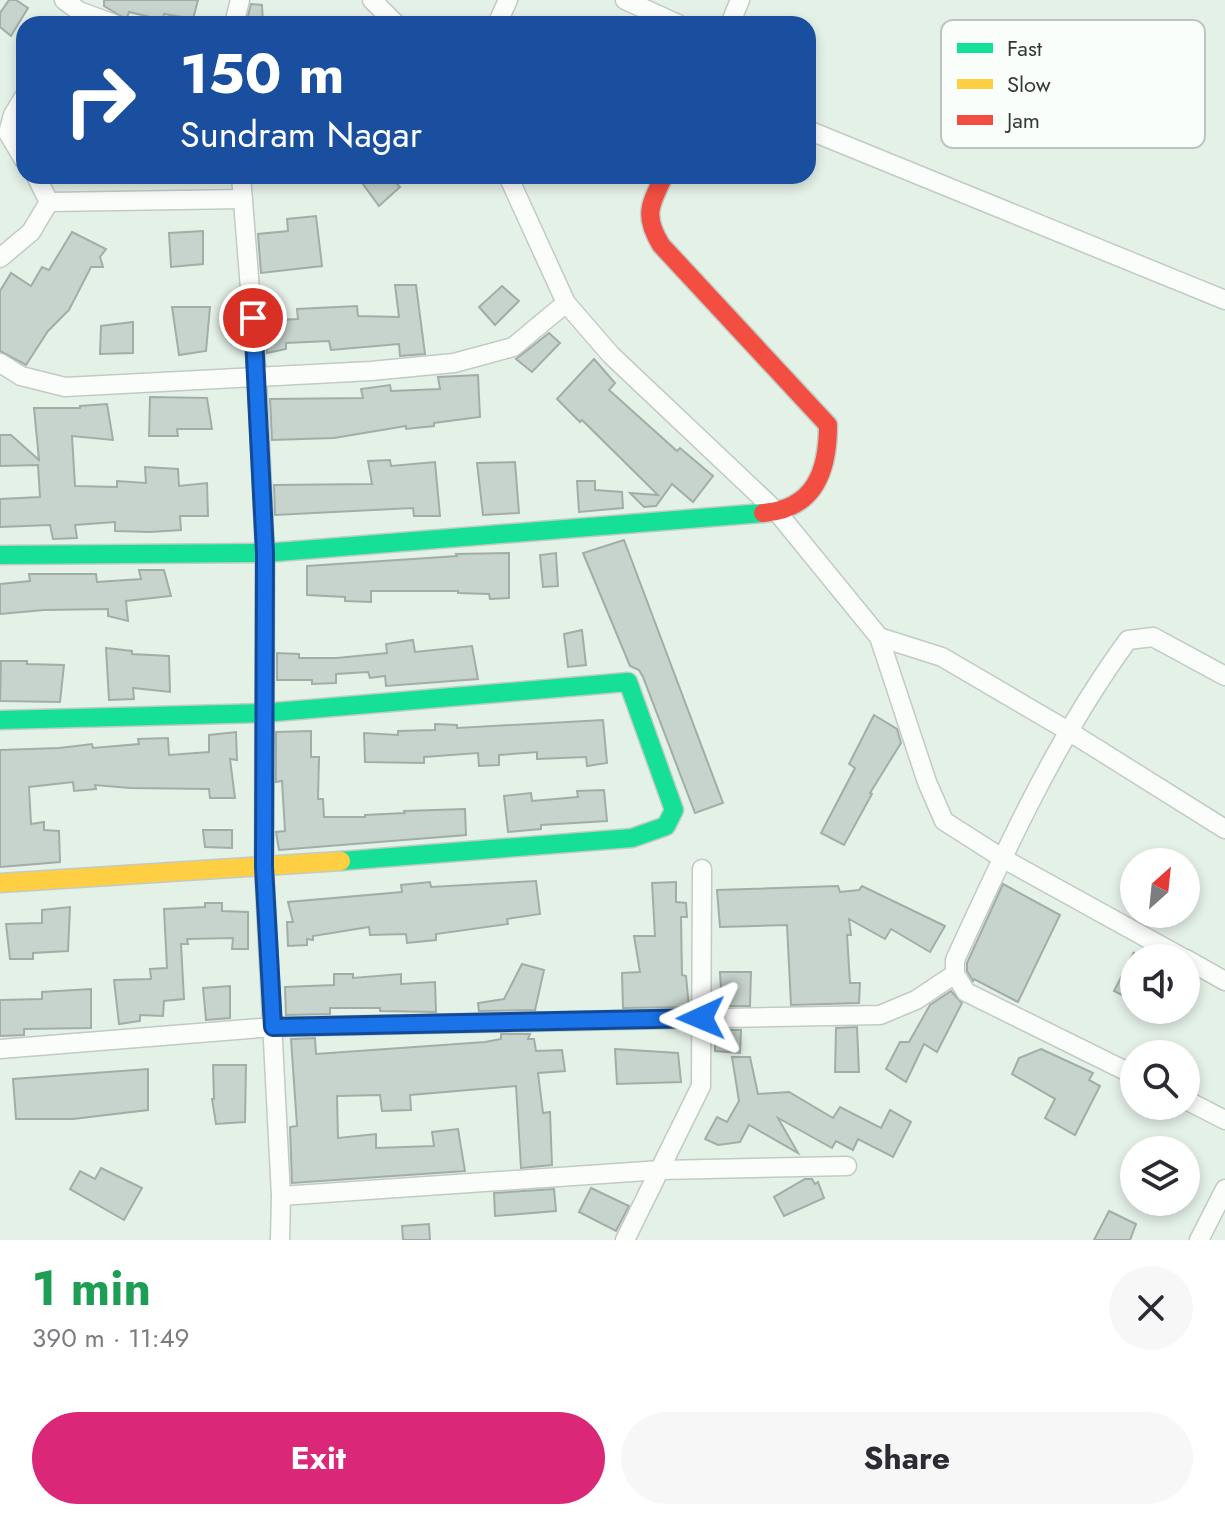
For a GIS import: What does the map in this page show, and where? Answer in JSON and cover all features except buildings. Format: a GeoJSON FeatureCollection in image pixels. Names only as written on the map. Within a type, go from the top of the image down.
{"type":"FeatureCollection","features":[{"type":"Feature","properties":{"kind":"street"},"geometry":{"type":"LineString","coordinates":[[372,0],[388,16]]}},
{"type":"Feature","properties":{"kind":"street"},"geometry":{"type":"LineString","coordinates":[[625,0],[660,16]]}},
{"type":"Feature","properties":{"kind":"street"},"geometry":{"type":"LineString","coordinates":[[16,110],[8,133],[16,146]]}},
{"type":"Feature","properties":{"kind":"street"},"geometry":{"type":"LineString","coordinates":[[816,133],[1225,300]]}},
{"type":"Feature","properties":{"kind":"street"},"geometry":{"type":"LineString","coordinates":[[40,184],[49,202]]}},
{"type":"Feature","properties":{"kind":"street"},"geometry":{"type":"LineString","coordinates":[[242,184],[257,377],[265,553],[264,867],[281,1196],[280,1240]]}},
{"type":"Feature","properties":{"kind":"street"},"geometry":{"type":"LineString","coordinates":[[512,184],[566,303],[611,355],[777,512],[879,637],[927,782],[944,821],[1002,858],[1158,944]]}},
{"type":"Feature","properties":{"kind":"street"},"geometry":{"type":"LineString","coordinates":[[0,555],[265,553],[777,512],[797,502],[820,482],[829,457],[828,425],[661,245],[649,226],[648,213],[661,184]]}},
{"type":"Feature","properties":{"kind":"street"},"geometry":{"type":"LineString","coordinates":[[49,202],[243,199]]}},
{"type":"Feature","properties":{"kind":"street"},"geometry":{"type":"LineString","coordinates":[[0,258],[31,232],[49,202]]}},
{"type":"Feature","properties":{"kind":"street"},"geometry":{"type":"LineString","coordinates":[[0,363],[21,376],[65,387],[454,363],[513,347],[566,303]]}},
{"type":"Feature","properties":{"kind":"street"},"geometry":{"type":"LineString","coordinates":[[879,637],[942,657],[1225,829]]}},
{"type":"Feature","properties":{"kind":"street"},"geometry":{"type":"LineString","coordinates":[[1120,1068],[966,992],[955,974],[955,960],[1002,858],[1070,732],[1128,640],[1153,637],[1225,676]]}},
{"type":"Feature","properties":{"kind":"street"},"geometry":{"type":"LineString","coordinates":[[0,720],[263,713],[628,682],[674,810],[666,826],[632,838],[264,867],[0,883]]}},
{"type":"Feature","properties":{"kind":"street"},"geometry":{"type":"LineString","coordinates":[[625,1240],[701,1086],[702,869]]}},
{"type":"Feature","properties":{"kind":"street"},"geometry":{"type":"LineString","coordinates":[[1200,966],[1224,977]]}},
{"type":"Feature","properties":{"kind":"street"},"geometry":{"type":"LineString","coordinates":[[0,1049],[273,1027],[880,1015],[916,1000],[955,974]]}},
{"type":"Feature","properties":{"kind":"street"},"geometry":{"type":"LineString","coordinates":[[1200,1107],[1225,1120]]}},
{"type":"Feature","properties":{"kind":"street"},"geometry":{"type":"LineString","coordinates":[[281,1196],[661,1170],[847,1166]]}},
{"type":"Feature","properties":{"kind":"street"},"geometry":{"type":"LineString","coordinates":[[1199,1240],[1225,1189]]}},
{"type":"Feature","properties":{"kind":"traffic: fast"},"geometry":{"type":"LineString","coordinates":[[0,555],[265,553],[763,513]]}},
{"type":"Feature","properties":{"kind":"traffic: fast"},"geometry":{"type":"LineString","coordinates":[[0,720],[263,713],[628,682],[674,810],[666,826],[632,838],[341,861]]}},
{"type":"Feature","properties":{"kind":"traffic: slow"},"geometry":{"type":"LineString","coordinates":[[0,883],[341,861]]}},
{"type":"Feature","properties":{"kind":"traffic: jam"},"geometry":{"type":"LineString","coordinates":[[660,184],[650,218],[661,245],[828,425],[825,458],[815,485],[795,504],[763,513]]}},
{"type":"Feature","properties":{"kind":"route"},"geometry":{"type":"LineString","coordinates":[[253,318],[265,553],[264,867],[273,1027],[701,1018]]}}]}
